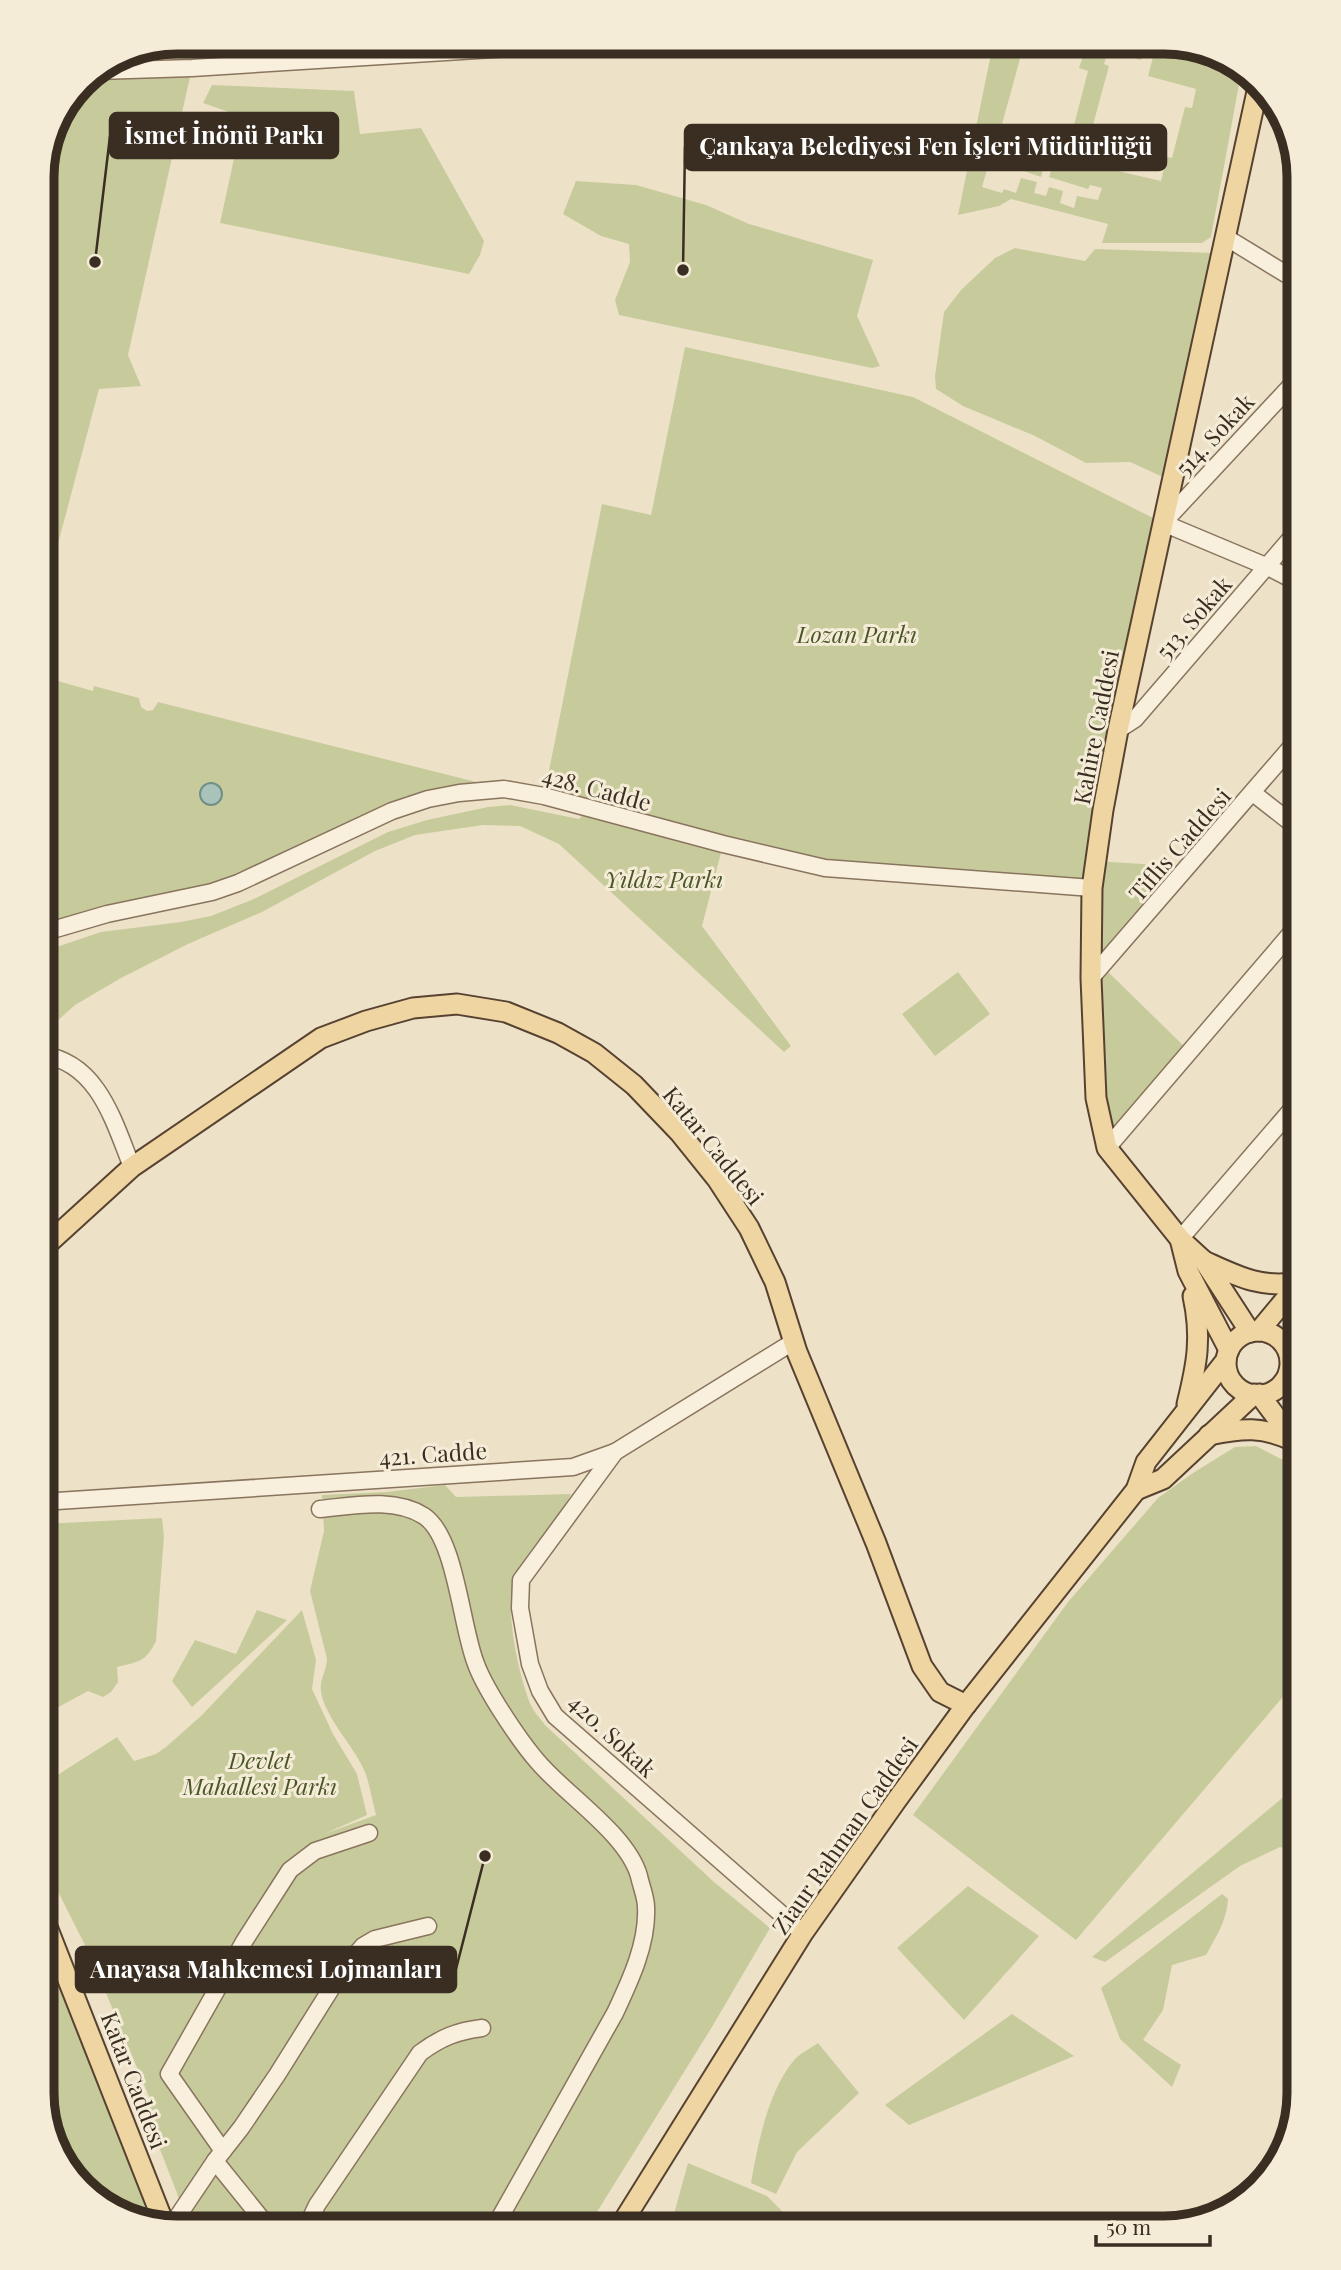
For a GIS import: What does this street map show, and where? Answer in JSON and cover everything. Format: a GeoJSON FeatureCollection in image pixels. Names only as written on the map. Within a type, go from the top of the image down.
{"type":"FeatureCollection","features":[{"type":"Feature","properties":{"kind":"main road","name":"Kahire Caddesi"},"geometry":{"type":"LineString","coordinates":[[1196,1266],[1180,1239],[1107,1148],[1096,1098],[1091,978],[1093,888],[1103,810],[1118,730],[1256,96]]}},
{"type":"Feature","properties":{"kind":"main road","name":"Katar Caddesi"},"geometry":{"type":"LineString","coordinates":[[54,1238],[132,1167],[321,1038],[366,1021],[414,1008],[457,1004],[506,1013],[558,1033],[594,1053],[634,1085],[680,1133],[717,1179],[749,1228],[775,1282],[793,1342],[876,1543],[922,1666],[940,1692],[966,1705]]}},
{"type":"Feature","properties":{"kind":"main road"},"geometry":{"type":"LineString","coordinates":[[1196,1266],[1255,1283],[1287,1285]]}},
{"type":"Feature","properties":{"kind":"main road"},"geometry":{"type":"LineString","coordinates":[[1196,1266],[1254,1332],[1270,1333],[1279,1339],[1287,1350]]}},
{"type":"Feature","properties":{"kind":"main road"},"geometry":{"type":"LineString","coordinates":[[1196,1266],[1228,1355],[1230,1378],[1245,1392],[1256,1394],[1273,1391],[1287,1374]]}},
{"type":"Feature","properties":{"kind":"main road"},"geometry":{"type":"LineString","coordinates":[[1184,1414],[1199,1349],[1196,1266]]}},
{"type":"Feature","properties":{"kind":"main road"},"geometry":{"type":"LineString","coordinates":[[1228,1355],[1234,1342],[1254,1332],[1287,1295]]}},
{"type":"Feature","properties":{"kind":"main road","name":"Ziaur Rahman Caddesi"},"geometry":{"type":"LineString","coordinates":[[627,2215],[803,1933],[966,1705],[1136,1490],[1146,1462],[1228,1355]]}},
{"type":"Feature","properties":{"kind":"main road"},"geometry":{"type":"LineString","coordinates":[[1256,1394],[1287,1432]]}},
{"type":"Feature","properties":{"kind":"main road","name":"Ziaur Rahman Caddesi"},"geometry":{"type":"LineString","coordinates":[[1136,1490],[1163,1479],[1208,1435],[1256,1394]]}},
{"type":"Feature","properties":{"kind":"main road"},"geometry":{"type":"LineString","coordinates":[[1208,1435],[1240,1429],[1263,1429],[1287,1439]]}},
{"type":"Feature","properties":{"kind":"main road","name":"Katar Caddesi"},"geometry":{"type":"LineString","coordinates":[[54,1943],[162,2214]]}},
{"type":"Feature","properties":{"kind":"street"},"geometry":{"type":"LineString","coordinates":[[117,70],[397,55]]}},
{"type":"Feature","properties":{"kind":"street"},"geometry":{"type":"LineString","coordinates":[[1227,238],[1287,275]]}},
{"type":"Feature","properties":{"kind":"street","name":"514. Sokak"},"geometry":{"type":"LineString","coordinates":[[1163,523],[1287,390]]}},
{"type":"Feature","properties":{"kind":"street"},"geometry":{"type":"LineString","coordinates":[[1163,523],[1287,577]]}},
{"type":"Feature","properties":{"kind":"street","name":"513. Sokak"},"geometry":{"type":"LineString","coordinates":[[1118,730],[1135,719],[1287,544]]}},
{"type":"Feature","properties":{"kind":"street","name":"Tiflis Caddesi"},"geometry":{"type":"LineString","coordinates":[[1091,978],[1287,752]]}},
{"type":"Feature","properties":{"kind":"street","name":"428. Cadde"},"geometry":{"type":"LineString","coordinates":[[55,929],[107,914],[212,892],[238,883],[392,811],[428,799],[504,789],[544,796],[825,868],[1093,888]]}},
{"type":"Feature","properties":{"kind":"street"},"geometry":{"type":"LineString","coordinates":[[1253,793],[1287,820]]}},
{"type":"Feature","properties":{"kind":"street"},"geometry":{"type":"LineString","coordinates":[[1107,1148],[1287,938]]}},
{"type":"Feature","properties":{"kind":"street"},"geometry":{"type":"LineString","coordinates":[[55,1058],[80,1071],[105,1098],[132,1167]]}},
{"type":"Feature","properties":{"kind":"street"},"geometry":{"type":"LineString","coordinates":[[1180,1239],[1287,1115]]}},
{"type":"Feature","properties":{"kind":"street","name":"421. Cadde"},"geometry":{"type":"LineString","coordinates":[[54,1501],[572,1467],[615,1452],[793,1342]]}},
{"type":"Feature","properties":{"kind":"street","name":"420. Sokak"},"geometry":{"type":"LineString","coordinates":[[615,1452],[521,1580],[522,1619],[530,1664],[540,1691],[555,1716],[803,1933]]}},
{"type":"Feature","properties":{"kind":"street"},"geometry":{"type":"LineString","coordinates":[[320,1509],[379,1504],[403,1507],[424,1516],[436,1528],[450,1558],[475,1664],[498,1706],[538,1763],[615,1836],[638,1872],[646,1907],[643,1937],[631,1980],[501,2215]]}},
{"type":"Feature","properties":{"kind":"street"},"geometry":{"type":"LineString","coordinates":[[260,2215],[219,2156],[169,2074],[245,1940],[290,1870],[315,1851],[369,1833]]}},
{"type":"Feature","properties":{"kind":"street"},"geometry":{"type":"LineString","coordinates":[[176,2215],[277,2075],[346,1965],[363,1946],[375,1939],[428,1926]]}},
{"type":"Feature","properties":{"kind":"street"},"geometry":{"type":"LineString","coordinates":[[312,2215],[420,2053],[440,2038],[482,2028]]}},
{"type":"Feature","properties":{"kind":"green space"},"geometry":{"type":"Polygon","coordinates":[[[376,55],[192,68],[128,355],[141,386],[99,389],[55,556],[55,161],[67,123],[85,96],[109,75],[130,64],[153,57],[376,55]]]}},
{"type":"Feature","properties":{"kind":"green space"},"geometry":{"type":"Polygon","coordinates":[[[991,55],[1021,55],[996,146],[1046,160],[1041,177],[995,161],[989,163],[982,187],[1002,193],[1004,189],[1016,193],[1021,178],[1037,182],[1034,193],[1046,196],[1049,187],[1063,191],[1060,203],[1074,208],[1077,196],[1098,200],[1102,188],[1090,185],[1088,189],[1049,177],[1054,162],[1064,164],[1088,71],[1079,68],[1083,55],[1106,58],[1104,64],[1109,66],[1084,158],[1119,167],[1118,171],[1161,181],[1167,157],[1172,158],[1185,107],[1192,108],[1196,89],[1148,76],[1154,55],[1172,55],[1203,61],[1240,81],[1211,237],[1202,243],[1102,243],[1108,224],[1011,199],[999,206],[958,215],[991,55]]]}},
{"type":"Feature","properties":{"kind":"green space"},"geometry":{"type":"Polygon","coordinates":[[[1122,55],[1142,55],[1141,60],[1122,55]]]}},
{"type":"Feature","properties":{"kind":"green space"},"geometry":{"type":"Polygon","coordinates":[[[212,85],[354,91],[360,134],[421,128],[484,241],[480,255],[469,274],[220,223],[243,117],[203,103],[212,85]]]}},
{"type":"Feature","properties":{"kind":"green space"},"geometry":{"type":"Polygon","coordinates":[[[576,181],[636,185],[706,205],[749,224],[873,260],[857,316],[880,366],[872,368],[619,315],[615,300],[630,262],[629,244],[601,236],[563,214],[576,181]]]}},
{"type":"Feature","properties":{"kind":"green space"},"geometry":{"type":"Polygon","coordinates":[[[1015,248],[1085,261],[1095,249],[1214,253],[1163,477],[1130,462],[1086,463],[1035,436],[963,406],[936,389],[935,376],[944,312],[961,290],[995,258],[1015,248]]]}},
{"type":"Feature","properties":{"kind":"green space","name":"Lozan Parkı"},"geometry":{"type":"Polygon","coordinates":[[[685,347],[913,397],[1163,523],[1096,861],[1189,867],[1102,966],[1190,1052],[1107,1148],[1092,889],[825,868],[723,845],[702,926],[791,1046],[784,1052],[559,844],[520,826],[483,825],[415,835],[375,851],[262,912],[188,944],[121,978],[75,1005],[55,1024],[55,948],[101,932],[211,916],[254,899],[388,832],[427,820],[510,805],[579,819],[587,810],[544,796],[602,504],[651,515],[685,347]]]}},
{"type":"Feature","properties":{"kind":"green space"},"geometry":{"type":"Polygon","coordinates":[[[55,673],[58,681],[93,691],[94,686],[139,698],[141,707],[147,711],[153,710],[158,702],[504,789],[428,799],[238,883],[55,930],[55,673]]]}},
{"type":"Feature","properties":{"kind":"green space"},"geometry":{"type":"Polygon","coordinates":[[[958,972],[990,1014],[935,1056],[902,1014],[958,972]]]}},
{"type":"Feature","properties":{"kind":"green space"},"geometry":{"type":"Polygon","coordinates":[[[1256,1446],[1287,1462],[1287,1692],[1076,1940],[913,1815],[1068,1602],[1158,1498],[1235,1447],[1256,1446]]]}},
{"type":"Feature","properties":{"kind":"green space","name":"Devlet Mahallesi Parkı"},"geometry":{"type":"Polygon","coordinates":[[[445,1485],[456,1497],[571,1494],[522,1564],[512,1587],[511,1620],[514,1639],[531,1706],[545,1725],[714,1882],[770,1928],[595,2215],[183,2215],[146,2114],[150,2099],[91,1957],[54,1884],[54,1777],[117,1737],[134,1761],[156,1754],[201,1716],[302,1610],[316,1660],[312,1689],[333,1734],[357,1774],[367,1815],[324,1834],[376,1815],[365,1772],[323,1701],[321,1683],[327,1659],[310,1591],[324,1531],[322,1495],[386,1492],[445,1485]]]}},
{"type":"Feature","properties":{"kind":"green space"},"geometry":{"type":"Polygon","coordinates":[[[162,1518],[164,1536],[156,1641],[149,1653],[141,1660],[117,1667],[118,1682],[111,1692],[103,1697],[88,1691],[54,1709],[54,1523],[162,1518]]]}},
{"type":"Feature","properties":{"kind":"green space"},"geometry":{"type":"Polygon","coordinates":[[[257,1610],[287,1620],[192,1707],[172,1681],[195,1640],[236,1654],[257,1610]]]}},
{"type":"Feature","properties":{"kind":"green space"},"geometry":{"type":"Polygon","coordinates":[[[1287,1794],[1287,1849],[1280,1847],[1240,1866],[1105,1962],[1092,1957],[1287,1794]]]}},
{"type":"Feature","properties":{"kind":"green space"},"geometry":{"type":"Polygon","coordinates":[[[968,1886],[1039,1936],[964,2020],[897,1948],[968,1886]]]}},
{"type":"Feature","properties":{"kind":"green space"},"geometry":{"type":"Polygon","coordinates":[[[1222,1894],[1228,1899],[1227,1907],[1214,1942],[1206,1955],[1172,1965],[1163,2010],[1143,2040],[1181,2065],[1172,2087],[1120,2039],[1101,1988],[1222,1894]]]}},
{"type":"Feature","properties":{"kind":"green space"},"geometry":{"type":"Polygon","coordinates":[[[54,1945],[160,2214],[123,2203],[96,2185],[75,2161],[61,2132],[54,2092],[54,1945]]]}},
{"type":"Feature","properties":{"kind":"green space"},"geometry":{"type":"Polygon","coordinates":[[[1012,2014],[1074,2056],[909,2125],[885,2105],[1012,2014]]]}},
{"type":"Feature","properties":{"kind":"green space"},"geometry":{"type":"Polygon","coordinates":[[[818,2043],[859,2093],[797,2152],[776,2194],[751,2183],[765,2118],[778,2086],[795,2059],[818,2043]]]}},
{"type":"Feature","properties":{"kind":"green space"},"geometry":{"type":"Polygon","coordinates":[[[688,2163],[767,2196],[784,2216],[674,2216],[688,2163]]]}},
{"type":"Feature","properties":{"kind":"water"},"geometry":{"type":"Polygon","coordinates":[[[207,783],[215,783],[222,790],[222,798],[215,805],[207,805],[200,798],[200,790],[207,783]]]}},
{"type":"Feature","properties":{"kind":"place","name":"İsmet İnönü Parkı"},"geometry":{"type":"Point","coordinates":[95,262]}},
{"type":"Feature","properties":{"kind":"place","name":"Çankaya Belediyesi Fen İşleri Müdürlüğü"},"geometry":{"type":"Point","coordinates":[683,270]}},
{"type":"Feature","properties":{"kind":"place","name":"Anayasa Mahkemesi Lojmanları"},"geometry":{"type":"Point","coordinates":[485,1856]}},
{"type":"Feature","properties":{"kind":"park label","name":"Yıldız Parkı"},"geometry":{"type":"Point","coordinates":[664,878]}}]}
